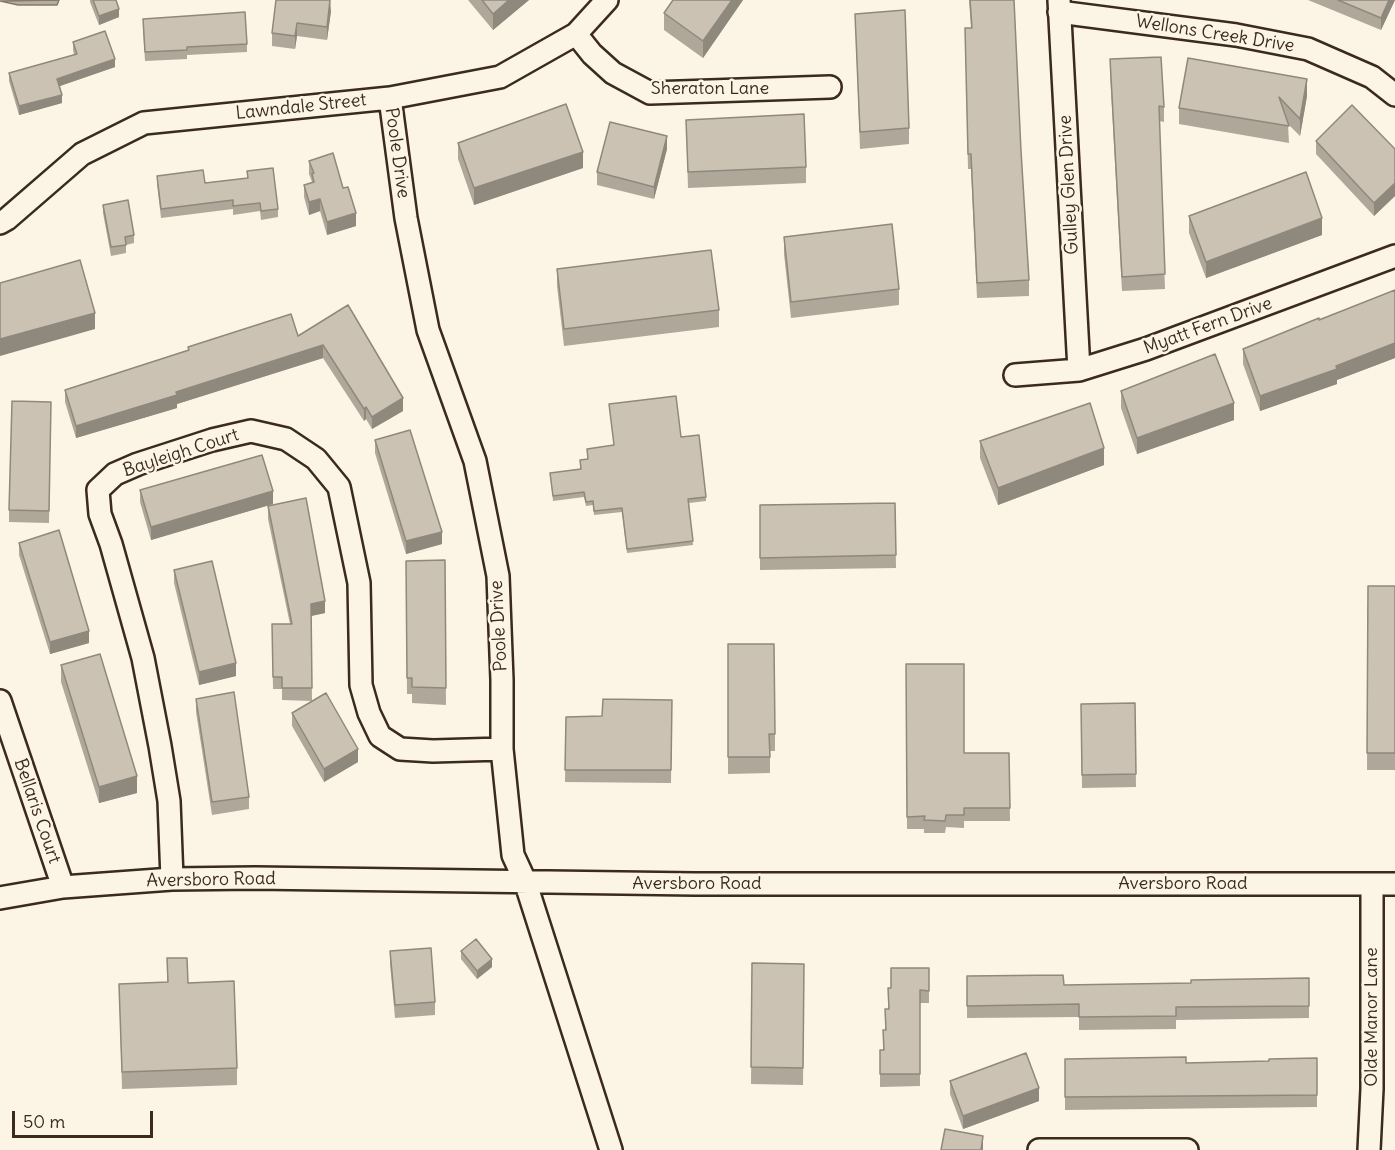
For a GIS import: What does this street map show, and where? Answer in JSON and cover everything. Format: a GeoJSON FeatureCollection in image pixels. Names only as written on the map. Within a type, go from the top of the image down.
{"type":"FeatureCollection","features":[{"type":"Feature","properties":{"kind":"street","name":"Lawndale Street"},"geometry":{"type":"LineString","coordinates":[[0,222],[7,219],[82,154],[144,123],[390,98],[500,77],[576,34],[608,0]]}},
{"type":"Feature","properties":{"kind":"street","name":"Wellons Creek Drive"},"geometry":{"type":"LineString","coordinates":[[1059,6],[1308,49],[1372,77],[1395,95]]}},
{"type":"Feature","properties":{"kind":"street","name":"Gulley Glen Drive"},"geometry":{"type":"LineString","coordinates":[[1059,6],[1078,370]]}},
{"type":"Feature","properties":{"kind":"street","name":"Sheraton Lane"},"geometry":{"type":"LineString","coordinates":[[576,34],[592,54],[613,73],[650,93],[830,87]]}},
{"type":"Feature","properties":{"kind":"street","name":"Poole Drive"},"geometry":{"type":"LineString","coordinates":[[390,98],[406,218],[428,330],[475,461],[498,576],[502,749],[513,855],[525,881],[611,1150]]}},
{"type":"Feature","properties":{"kind":"street","name":"Myatt Fern Drive"},"geometry":{"type":"LineString","coordinates":[[1015,375],[1078,370],[1146,349],[1395,256]]}},
{"type":"Feature","properties":{"kind":"street","name":"Bayleigh Court"},"geometry":{"type":"LineString","coordinates":[[172,879],[169,801],[160,746],[143,658],[111,544],[100,514],[98,490],[115,474],[138,464],[212,440],[251,431],[286,439],[316,459],[339,487],[358,584],[361,685],[369,713],[380,736],[400,748],[433,751],[502,749]]}},
{"type":"Feature","properties":{"kind":"street","name":"Bellaris Court"},"geometry":{"type":"LineString","coordinates":[[0,701],[63,887]]}},
{"type":"Feature","properties":{"kind":"street","name":"Aversboro Road"},"geometry":{"type":"LineString","coordinates":[[0,898],[63,887],[172,879],[255,878],[695,884],[1395,884]]}},
{"type":"Feature","properties":{"kind":"street","name":"Olde Manor Lane"},"geometry":{"type":"LineString","coordinates":[[1369,1150],[1372,1077],[1372,884]]}},
{"type":"Feature","properties":{"kind":"street"},"geometry":{"type":"LineString","coordinates":[[1040,1150],[1187,1150]]}},
{"type":"Feature","properties":{"kind":"shaded area"},"geometry":{"type":"Polygon","coordinates":[[[59,0],[57,5],[18,5],[0,1],[59,0]]]}},
{"type":"Feature","properties":{"kind":"building"},"geometry":{"type":"Polygon","coordinates":[[[93,0],[116,0],[119,9],[99,16],[93,0]]]}},
{"type":"Feature","properties":{"kind":"building"},"geometry":{"type":"Polygon","coordinates":[[[276,0],[330,0],[327,27],[297,23],[295,36],[272,33],[276,0]]]}},
{"type":"Feature","properties":{"kind":"building"},"geometry":{"type":"Polygon","coordinates":[[[482,0],[509,0],[493,14],[482,0]]]}},
{"type":"Feature","properties":{"kind":"building"},"geometry":{"type":"Polygon","coordinates":[[[673,0],[732,0],[703,41],[664,13],[673,0]]]}},
{"type":"Feature","properties":{"kind":"building"},"geometry":{"type":"Polygon","coordinates":[[[970,0],[1014,0],[1029,280],[977,283],[971,154],[968,154],[965,28],[972,28],[970,0]]]}},
{"type":"Feature","properties":{"kind":"building"},"geometry":{"type":"Polygon","coordinates":[[[1338,0],[1389,0],[1381,18],[1338,0]]]}},
{"type":"Feature","properties":{"kind":"building"},"geometry":{"type":"Polygon","coordinates":[[[905,10],[909,128],[860,132],[855,14],[905,10]]]}},
{"type":"Feature","properties":{"kind":"building"},"geometry":{"type":"Polygon","coordinates":[[[245,12],[247,44],[145,52],[143,19],[245,12]]]}},
{"type":"Feature","properties":{"kind":"building"},"geometry":{"type":"Polygon","coordinates":[[[105,31],[115,59],[57,79],[62,95],[19,106],[9,73],[77,54],[73,42],[105,31]]]}},
{"type":"Feature","properties":{"kind":"building"},"geometry":{"type":"Polygon","coordinates":[[[1161,57],[1164,107],[1159,106],[1165,274],[1122,277],[1110,59],[1161,57]]]}},
{"type":"Feature","properties":{"kind":"building"},"geometry":{"type":"Polygon","coordinates":[[[1188,58],[1307,79],[1300,119],[1279,97],[1289,126],[1179,108],[1188,58]]]}},
{"type":"Feature","properties":{"kind":"building"},"geometry":{"type":"Polygon","coordinates":[[[566,104],[583,152],[474,188],[458,143],[566,104]]]}},
{"type":"Feature","properties":{"kind":"building"},"geometry":{"type":"Polygon","coordinates":[[[1352,105],[1395,149],[1395,183],[1374,203],[1316,141],[1352,105]]]}},
{"type":"Feature","properties":{"kind":"building"},"geometry":{"type":"Polygon","coordinates":[[[804,114],[806,167],[688,172],[686,120],[804,114]]]}},
{"type":"Feature","properties":{"kind":"building"},"geometry":{"type":"Polygon","coordinates":[[[610,122],[667,136],[654,187],[597,172],[610,122]]]}},
{"type":"Feature","properties":{"kind":"building"},"geometry":{"type":"Polygon","coordinates":[[[333,153],[343,188],[348,187],[356,213],[327,222],[320,199],[309,202],[304,185],[314,182],[312,174],[314,173],[309,161],[333,153]]]}},
{"type":"Feature","properties":{"kind":"building"},"geometry":{"type":"Polygon","coordinates":[[[273,168],[278,209],[261,211],[260,203],[233,206],[233,200],[161,209],[157,176],[203,170],[205,183],[248,178],[247,171],[273,168]]]}},
{"type":"Feature","properties":{"kind":"building"},"geometry":{"type":"Polygon","coordinates":[[[1306,172],[1322,218],[1206,262],[1189,216],[1306,172]]]}},
{"type":"Feature","properties":{"kind":"building"},"geometry":{"type":"Polygon","coordinates":[[[128,200],[134,235],[125,237],[126,245],[111,247],[103,205],[128,200]]]}},
{"type":"Feature","properties":{"kind":"building"},"geometry":{"type":"Polygon","coordinates":[[[892,224],[899,289],[791,302],[784,237],[892,224]]]}},
{"type":"Feature","properties":{"kind":"building"},"geometry":{"type":"Polygon","coordinates":[[[711,250],[719,310],[564,329],[557,269],[711,250]]]}},
{"type":"Feature","properties":{"kind":"building"},"geometry":{"type":"Polygon","coordinates":[[[80,260],[95,313],[0,339],[0,283],[80,260]]]}},
{"type":"Feature","properties":{"kind":"building"},"geometry":{"type":"Polygon","coordinates":[[[1395,290],[1395,343],[1336,366],[1337,369],[1260,396],[1243,349],[1395,290]]]}},
{"type":"Feature","properties":{"kind":"building"},"geometry":{"type":"Polygon","coordinates":[[[348,305],[403,398],[372,417],[366,407],[364,409],[323,345],[176,392],[177,395],[76,426],[65,390],[291,314],[298,336],[348,305]]]}},
{"type":"Feature","properties":{"kind":"building"},"geometry":{"type":"Polygon","coordinates":[[[1215,354],[1234,403],[1137,438],[1121,391],[1215,354]]]}},
{"type":"Feature","properties":{"kind":"building"},"geometry":{"type":"Polygon","coordinates":[[[676,396],[681,437],[699,435],[706,497],[688,499],[693,541],[627,549],[622,508],[594,511],[593,501],[586,502],[584,492],[553,496],[550,473],[581,469],[580,460],[588,459],[587,449],[614,445],[609,404],[676,396]]]}},
{"type":"Feature","properties":{"kind":"building"},"geometry":{"type":"Polygon","coordinates":[[[12,401],[51,402],[49,511],[9,510],[12,401]]]}},
{"type":"Feature","properties":{"kind":"building"},"geometry":{"type":"Polygon","coordinates":[[[1090,403],[1104,448],[998,488],[980,441],[1090,403]]]}},
{"type":"Feature","properties":{"kind":"building"},"geometry":{"type":"Polygon","coordinates":[[[410,430],[442,532],[406,541],[375,440],[410,430]]]}},
{"type":"Feature","properties":{"kind":"building"},"geometry":{"type":"Polygon","coordinates":[[[262,455],[273,491],[151,527],[140,490],[262,455]]]}},
{"type":"Feature","properties":{"kind":"building"},"geometry":{"type":"Polygon","coordinates":[[[306,498],[325,601],[311,604],[312,688],[282,688],[282,677],[273,677],[272,624],[292,624],[268,506],[306,498]]]}},
{"type":"Feature","properties":{"kind":"building"},"geometry":{"type":"Polygon","coordinates":[[[895,503],[896,555],[760,558],[760,505],[895,503]]]}},
{"type":"Feature","properties":{"kind":"building"},"geometry":{"type":"Polygon","coordinates":[[[59,530],[89,631],[50,642],[19,543],[59,530]]]}},
{"type":"Feature","properties":{"kind":"building"},"geometry":{"type":"Polygon","coordinates":[[[445,560],[446,688],[412,687],[412,678],[407,678],[406,561],[445,560]]]}},
{"type":"Feature","properties":{"kind":"building"},"geometry":{"type":"Polygon","coordinates":[[[212,561],[236,663],[199,672],[174,570],[212,561]]]}},
{"type":"Feature","properties":{"kind":"building"},"geometry":{"type":"Polygon","coordinates":[[[1368,586],[1395,586],[1395,753],[1367,753],[1368,586]]]}},
{"type":"Feature","properties":{"kind":"building"},"geometry":{"type":"Polygon","coordinates":[[[728,644],[774,644],[775,734],[769,734],[770,757],[728,757],[728,644]]]}},
{"type":"Feature","properties":{"kind":"building"},"geometry":{"type":"Polygon","coordinates":[[[100,654],[137,776],[99,787],[61,665],[100,654]]]}},
{"type":"Feature","properties":{"kind":"building"},"geometry":{"type":"Polygon","coordinates":[[[906,664],[964,664],[964,753],[1009,753],[1010,808],[964,808],[964,815],[946,815],[945,821],[924,820],[925,816],[907,817],[906,664]]]}},
{"type":"Feature","properties":{"kind":"building"},"geometry":{"type":"Polygon","coordinates":[[[234,692],[249,797],[212,802],[196,699],[234,692]]]}},
{"type":"Feature","properties":{"kind":"building"},"geometry":{"type":"Polygon","coordinates":[[[326,693],[358,749],[324,769],[292,713],[326,693]]]}},
{"type":"Feature","properties":{"kind":"building"},"geometry":{"type":"Polygon","coordinates":[[[603,699],[672,700],[671,770],[565,770],[566,717],[602,716],[603,699]]]}},
{"type":"Feature","properties":{"kind":"building"},"geometry":{"type":"Polygon","coordinates":[[[1135,703],[1136,774],[1082,775],[1081,704],[1135,703]]]}},
{"type":"Feature","properties":{"kind":"building"},"geometry":{"type":"Polygon","coordinates":[[[476,939],[492,959],[477,971],[461,951],[476,939]]]}},
{"type":"Feature","properties":{"kind":"building"},"geometry":{"type":"Polygon","coordinates":[[[431,948],[435,1002],[395,1005],[390,951],[431,948]]]}},
{"type":"Feature","properties":{"kind":"building"},"geometry":{"type":"Polygon","coordinates":[[[167,958],[187,958],[188,983],[234,981],[237,1068],[122,1072],[119,984],[168,982],[167,958]]]}},
{"type":"Feature","properties":{"kind":"building"},"geometry":{"type":"Polygon","coordinates":[[[752,963],[804,964],[803,1068],[751,1067],[752,963]]]}},
{"type":"Feature","properties":{"kind":"building"},"geometry":{"type":"Polygon","coordinates":[[[891,968],[929,968],[929,991],[920,990],[920,1074],[880,1074],[880,1050],[884,1050],[883,1030],[886,1030],[885,1009],[889,1009],[888,988],[891,988],[891,968]]]}},
{"type":"Feature","properties":{"kind":"building"},"geometry":{"type":"Polygon","coordinates":[[[1063,975],[1064,985],[1309,978],[1309,1006],[1176,1007],[1176,1016],[1079,1017],[1079,1004],[967,1006],[967,976],[1063,975]]]}},
{"type":"Feature","properties":{"kind":"building"},"geometry":{"type":"Polygon","coordinates":[[[1026,1053],[1039,1088],[963,1116],[950,1081],[1026,1053]]]}},
{"type":"Feature","properties":{"kind":"building"},"geometry":{"type":"Polygon","coordinates":[[[1186,1057],[1186,1063],[1317,1058],[1317,1095],[1065,1097],[1065,1059],[1186,1057]]]}},
{"type":"Feature","properties":{"kind":"building"},"geometry":{"type":"Polygon","coordinates":[[[945,1129],[983,1136],[981,1150],[941,1150],[945,1129]]]}}]}
